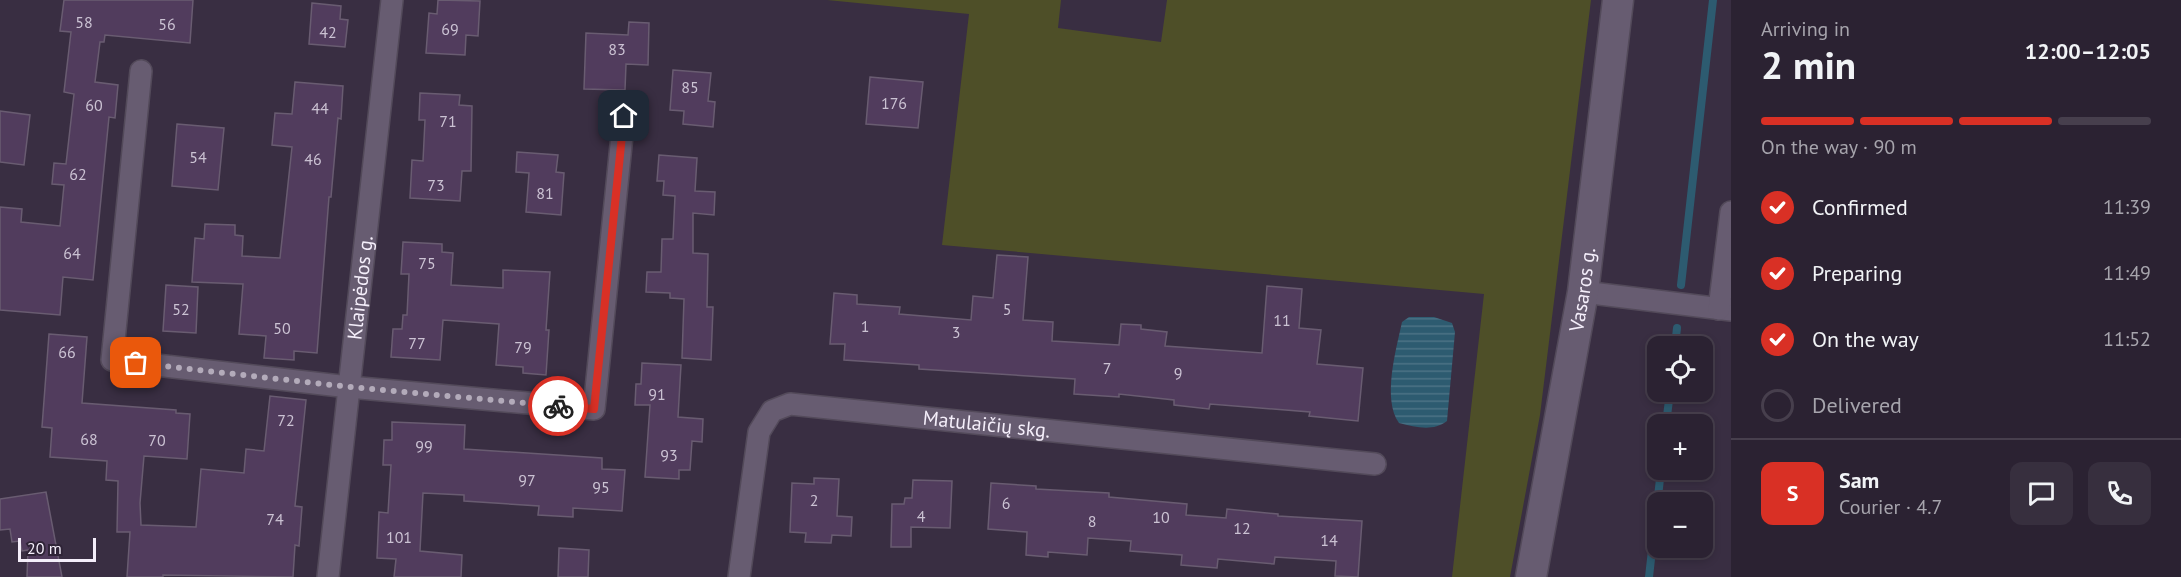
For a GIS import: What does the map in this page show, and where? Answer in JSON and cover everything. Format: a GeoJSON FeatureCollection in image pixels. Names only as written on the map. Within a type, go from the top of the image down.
{"type":"FeatureCollection","features":[{"type":"Feature","properties":{"kind":"main road","name":"Vasaros g."},"geometry":{"type":"LineString","coordinates":[[1531,577],[1583,292],[1618,0]]}},
{"type":"Feature","properties":{"kind":"street","name":"Klaipėdos g."},"geometry":{"type":"LineString","coordinates":[[328,577],[392,0]]}},
{"type":"Feature","properties":{"kind":"street"},"geometry":{"type":"LineString","coordinates":[[141,71],[112,360],[350,387],[594,409],[624,116]]}},
{"type":"Feature","properties":{"kind":"street"},"geometry":{"type":"LineString","coordinates":[[1583,292],[1725,309],[1731,212]]}},
{"type":"Feature","properties":{"kind":"street","name":"Matulaičių skg."},"geometry":{"type":"LineString","coordinates":[[739,577],[759,432],[772,411],[790,404],[1375,464]]}},
{"type":"Feature","properties":{"kind":"green space"},"geometry":{"type":"Polygon","coordinates":[[[827,0],[1061,0],[1058,28],[1161,42],[1167,0],[1591,0],[1540,415],[1510,577],[1452,577],[1484,294],[942,245],[969,14],[827,0]]]}},
{"type":"Feature","properties":{"kind":"water"},"geometry":{"type":"Polygon","coordinates":[[[1409,317],[1434,317],[1452,323],[1455,332],[1447,421],[1436,427],[1424,428],[1399,423],[1391,401],[1392,374],[1402,322],[1409,317]]]}},
{"type":"Feature","properties":{"kind":"building"},"geometry":{"type":"Polygon","coordinates":[[[64,0],[193,0],[190,43],[105,35],[104,42],[100,42],[95,82],[118,85],[115,118],[109,117],[93,280],[63,277],[60,315],[0,310],[0,207],[22,209],[21,222],[60,226],[64,185],[52,184],[54,163],[66,164],[74,94],[64,92],[71,32],[60,31],[64,0]]]}},
{"type":"Feature","properties":{"kind":"building"},"geometry":{"type":"Polygon","coordinates":[[[438,0],[480,1],[478,36],[466,35],[465,55],[426,53],[429,13],[437,14],[438,0]]]}},
{"type":"Feature","properties":{"kind":"building"},"geometry":{"type":"Polygon","coordinates":[[[312,3],[341,6],[340,19],[348,20],[345,47],[309,44],[312,3]]]}},
{"type":"Feature","properties":{"kind":"building"},"geometry":{"type":"Polygon","coordinates":[[[629,22],[649,23],[648,65],[626,64],[625,90],[584,89],[586,33],[628,35],[629,22]]]}},
{"type":"Feature","properties":{"kind":"building"},"geometry":{"type":"Polygon","coordinates":[[[673,70],[711,73],[708,101],[715,102],[713,127],[683,124],[684,111],[670,110],[673,70]]]}},
{"type":"Feature","properties":{"kind":"building"},"geometry":{"type":"Polygon","coordinates":[[[870,77],[923,82],[918,128],[866,124],[870,77]]]}},
{"type":"Feature","properties":{"kind":"building"},"geometry":{"type":"Polygon","coordinates":[[[295,82],[343,86],[341,119],[338,118],[331,197],[329,197],[317,353],[294,351],[294,360],[264,358],[266,336],[239,334],[243,284],[192,282],[195,238],[204,239],[205,224],[235,225],[235,235],[243,236],[242,256],[280,258],[292,147],[272,145],[275,113],[292,114],[295,82]]]}},
{"type":"Feature","properties":{"kind":"building"},"geometry":{"type":"Polygon","coordinates":[[[420,93],[460,95],[459,105],[472,106],[471,171],[462,171],[460,201],[410,198],[412,160],[423,161],[425,120],[419,120],[420,93]]]}},
{"type":"Feature","properties":{"kind":"building"},"geometry":{"type":"Polygon","coordinates":[[[0,111],[30,115],[24,165],[0,162],[0,111]]]}},
{"type":"Feature","properties":{"kind":"building"},"geometry":{"type":"Polygon","coordinates":[[[177,124],[224,128],[218,190],[172,186],[177,124]]]}},
{"type":"Feature","properties":{"kind":"building"},"geometry":{"type":"Polygon","coordinates":[[[517,152],[558,155],[556,172],[564,173],[561,215],[526,212],[529,173],[516,172],[517,152]]]}},
{"type":"Feature","properties":{"kind":"building"},"geometry":{"type":"Polygon","coordinates":[[[659,155],[697,158],[695,191],[715,192],[714,215],[693,213],[693,253],[708,254],[707,307],[713,307],[711,360],[682,358],[684,299],[670,298],[670,293],[646,292],[647,272],[661,272],[662,239],[673,239],[675,196],[663,195],[664,181],[657,181],[659,155]]]}},
{"type":"Feature","properties":{"kind":"building"},"geometry":{"type":"Polygon","coordinates":[[[403,242],[442,244],[442,252],[453,253],[451,285],[503,288],[503,270],[550,272],[546,375],[523,373],[523,367],[496,365],[499,324],[443,320],[440,360],[391,357],[393,329],[402,329],[403,315],[407,315],[409,274],[401,274],[403,242]]]}},
{"type":"Feature","properties":{"kind":"building"},"geometry":{"type":"Polygon","coordinates":[[[997,255],[1028,257],[1023,320],[1053,322],[1052,341],[1119,345],[1121,324],[1141,325],[1141,329],[1167,332],[1165,346],[1262,353],[1267,286],[1302,289],[1299,328],[1321,330],[1317,364],[1363,368],[1358,421],[1309,416],[1310,412],[1210,404],[1209,409],[1174,405],[1174,400],[1119,394],[1119,397],[1074,394],[1075,379],[919,369],[919,365],[844,360],[845,344],[830,344],[834,293],[857,295],[857,304],[900,307],[899,314],[971,320],[973,296],[993,298],[997,255]]]}},
{"type":"Feature","properties":{"kind":"building"},"geometry":{"type":"Polygon","coordinates":[[[166,285],[198,287],[196,333],[163,331],[166,285]]]}},
{"type":"Feature","properties":{"kind":"building"},"geometry":{"type":"Polygon","coordinates":[[[49,334],[87,337],[82,403],[176,410],[176,413],[190,414],[187,459],[144,456],[140,503],[141,525],[196,527],[201,469],[244,473],[246,449],[264,451],[270,396],[306,400],[295,506],[302,507],[299,546],[295,545],[293,577],[163,575],[163,577],[127,577],[130,532],[117,532],[118,481],[106,480],[107,461],[50,457],[52,428],[42,427],[49,334]]]}},
{"type":"Feature","properties":{"kind":"building"},"geometry":{"type":"Polygon","coordinates":[[[642,363],[681,365],[678,417],[703,419],[702,442],[692,441],[690,470],[679,470],[679,479],[645,477],[650,405],[635,405],[636,384],[641,384],[642,363]]]}},
{"type":"Feature","properties":{"kind":"building"},"geometry":{"type":"Polygon","coordinates":[[[392,422],[465,425],[464,449],[602,458],[602,469],[625,470],[622,511],[573,508],[573,517],[538,515],[539,506],[464,501],[464,495],[423,493],[420,551],[462,555],[461,577],[394,577],[396,559],[377,558],[379,512],[388,513],[391,465],[383,465],[384,440],[392,440],[392,422]]]}},
{"type":"Feature","properties":{"kind":"building"},"geometry":{"type":"Polygon","coordinates":[[[814,478],[839,479],[837,516],[852,517],[851,536],[832,535],[831,543],[805,542],[806,533],[790,532],[792,483],[814,484],[814,478]]]}},
{"type":"Feature","properties":{"kind":"building"},"geometry":{"type":"Polygon","coordinates":[[[913,480],[952,481],[950,528],[911,527],[911,547],[891,547],[892,504],[904,504],[905,498],[912,498],[913,480]]]}},
{"type":"Feature","properties":{"kind":"building"},"geometry":{"type":"Polygon","coordinates":[[[991,483],[1036,486],[1036,489],[1109,493],[1109,497],[1187,504],[1186,515],[1226,518],[1227,509],[1278,514],[1278,516],[1362,521],[1358,577],[1335,576],[1336,561],[1275,557],[1274,564],[1218,559],[1217,568],[1181,565],[1182,555],[1130,551],[1131,541],[1088,538],[1087,555],[1048,552],[1048,557],[1026,555],[1027,532],[988,529],[991,483]]]}},
{"type":"Feature","properties":{"kind":"building"},"geometry":{"type":"Polygon","coordinates":[[[46,492],[62,577],[27,577],[28,550],[22,551],[20,541],[12,542],[10,529],[0,530],[0,499],[46,492]]]}},
{"type":"Feature","properties":{"kind":"building"},"geometry":{"type":"Polygon","coordinates":[[[559,548],[589,550],[588,577],[558,577],[559,548]]]}},
{"type":"Feature","properties":{"kind":"waterway"},"geometry":{"type":"LineString","coordinates":[[1681,285],[1713,0]]}},
{"type":"Feature","properties":{"kind":"waterway"},"geometry":{"type":"LineString","coordinates":[[1676,336],[1677,328]]}},
{"type":"Feature","properties":{"kind":"waterway"},"geometry":{"type":"LineString","coordinates":[[1667,414],[1669,402]]}},
{"type":"Feature","properties":{"kind":"waterway"},"geometry":{"type":"LineString","coordinates":[[1649,577],[1660,480]]}},
{"type":"Feature","properties":{"kind":"way so far"},"geometry":{"type":"LineString","coordinates":[[136,363],[350,387],[558,406]]}},
{"type":"Feature","properties":{"kind":"route"},"geometry":{"type":"LineString","coordinates":[[558,406],[594,409],[624,116]]}}]}
